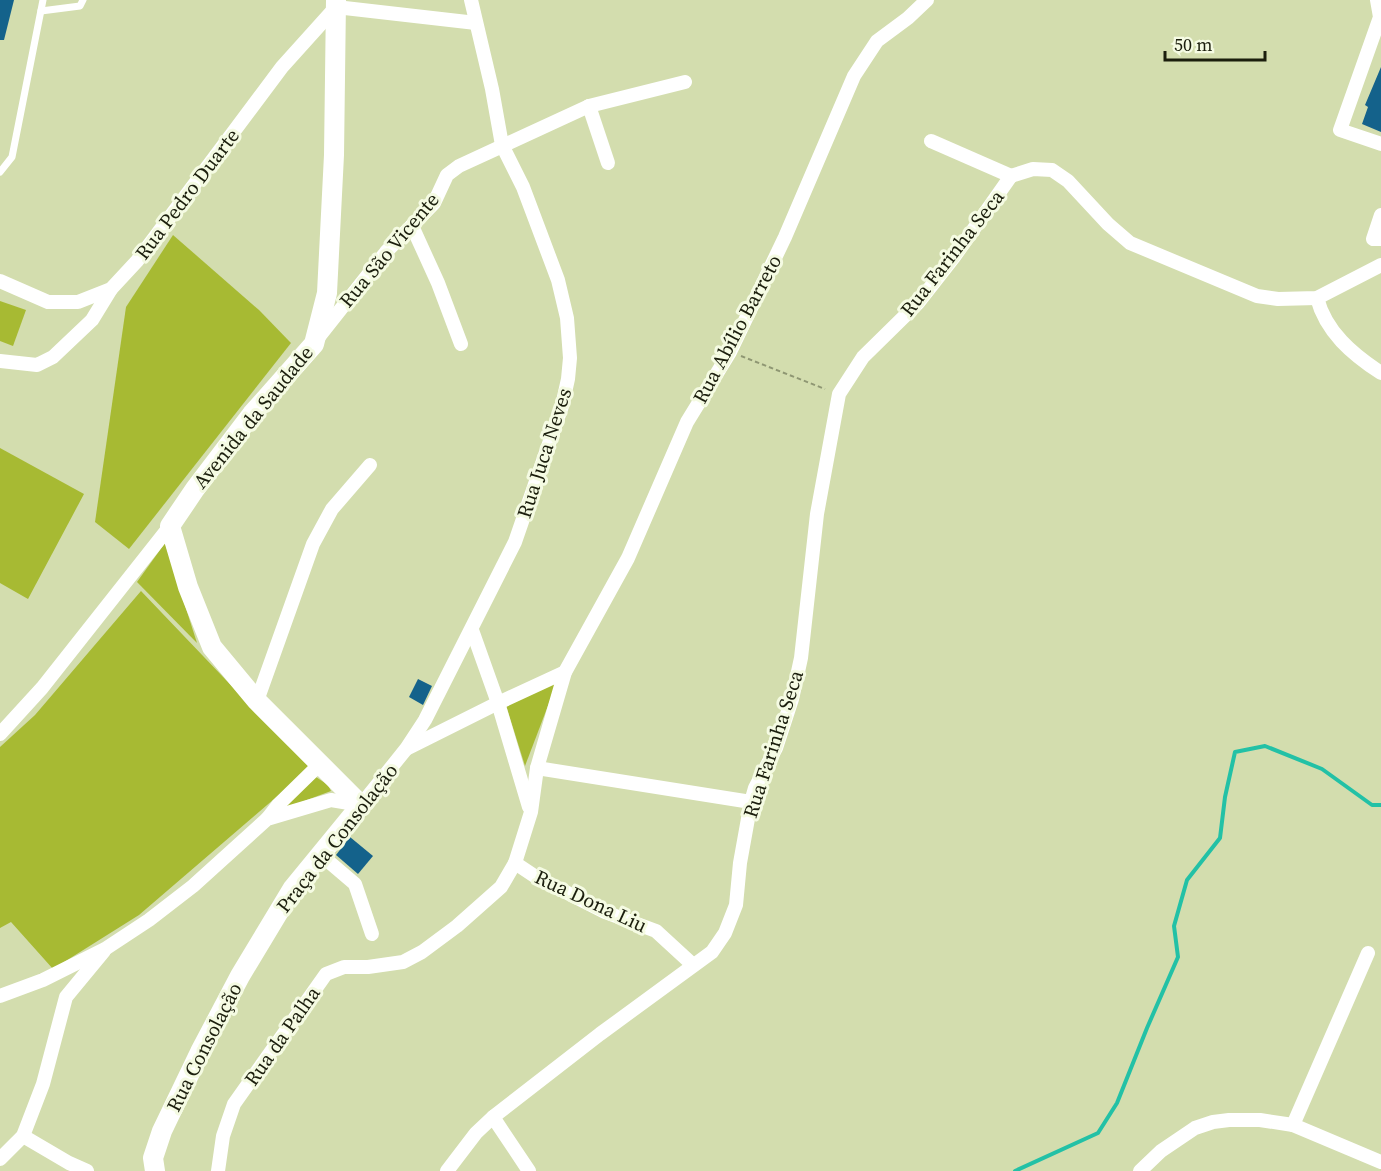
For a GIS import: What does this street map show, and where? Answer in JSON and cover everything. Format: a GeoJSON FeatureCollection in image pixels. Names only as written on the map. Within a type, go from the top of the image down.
{"type":"FeatureCollection","features":[{"type":"Feature","properties":{"kind":"street","name":"Rua Juca Neves"},"geometry":{"type":"LineString","coordinates":[[406,749],[441,691],[515,542],[562,406],[569,369],[567,318],[558,280],[523,187],[502,145],[492,89],[471,0]]}},
{"type":"Feature","properties":{"kind":"street","name":"Rua Abílio Barreto"},"geometry":{"type":"LineString","coordinates":[[537,768],[565,672],[628,558],[687,422],[730,352],[786,237],[854,76],[877,41],[908,18],[927,0]]}},
{"type":"Feature","properties":{"kind":"street"},"geometry":{"type":"LineString","coordinates":[[1377,0],[1380,17],[1340,130],[1381,144]]}},
{"type":"Feature","properties":{"kind":"street"},"geometry":{"type":"LineString","coordinates":[[336,3],[476,23]]}},
{"type":"Feature","properties":{"kind":"street","name":"Rua Pedro Duarte"},"geometry":{"type":"LineString","coordinates":[[0,280],[48,302],[78,302],[111,289],[137,261],[282,67],[336,3]]}},
{"type":"Feature","properties":{"kind":"street","name":"Avenida da Saudade"},"geometry":{"type":"LineString","coordinates":[[0,734],[42,688],[170,526],[252,414],[314,344],[327,293],[334,155],[336,3]]}},
{"type":"Feature","properties":{"kind":"street","name":"Rua São Vicente"},"geometry":{"type":"LineString","coordinates":[[314,344],[361,281],[434,203],[447,175],[459,166],[589,106],[685,82]]}},
{"type":"Feature","properties":{"kind":"street"},"geometry":{"type":"LineString","coordinates":[[589,106],[608,163]]}},
{"type":"Feature","properties":{"kind":"street"},"geometry":{"type":"LineString","coordinates":[[931,141],[1011,176],[1033,169],[1052,170],[1068,181],[1108,224],[1130,243],[1257,296],[1278,299],[1317,298],[1381,265]]}},
{"type":"Feature","properties":{"kind":"street","name":"Rua Farinha Seca"},"geometry":{"type":"LineString","coordinates":[[447,1171],[476,1133],[493,1117],[712,952],[725,933],[735,905],[750,802],[776,748],[792,699],[801,658],[817,514],[839,394],[863,357],[918,303],[954,257],[1011,176]]}},
{"type":"Feature","properties":{"kind":"street"},"geometry":{"type":"LineString","coordinates":[[1377,239],[1381,215]]}},
{"type":"Feature","properties":{"kind":"street"},"geometry":{"type":"LineString","coordinates":[[412,226],[438,283],[461,344]]}},
{"type":"Feature","properties":{"kind":"street"},"geometry":{"type":"LineString","coordinates":[[0,362],[37,365],[53,357],[92,320],[111,289]]}},
{"type":"Feature","properties":{"kind":"street"},"geometry":{"type":"LineString","coordinates":[[1317,298],[1321,313],[1342,344],[1381,373]]}},
{"type":"Feature","properties":{"kind":"street"},"geometry":{"type":"LineString","coordinates":[[258,700],[313,544],[332,509],[370,465]]}},
{"type":"Feature","properties":{"kind":"street"},"geometry":{"type":"LineString","coordinates":[[170,526],[188,587],[212,647],[258,700],[361,805]]}},
{"type":"Feature","properties":{"kind":"street"},"geometry":{"type":"LineString","coordinates":[[472,630],[498,703],[531,812]]}},
{"type":"Feature","properties":{"kind":"street"},"geometry":{"type":"LineString","coordinates":[[406,749],[565,672]]}},
{"type":"Feature","properties":{"kind":"street","name":"Praça da Consolação"},"geometry":{"type":"LineString","coordinates":[[268,927],[293,888],[406,749]]}},
{"type":"Feature","properties":{"kind":"street"},"geometry":{"type":"LineString","coordinates":[[0,996],[43,980],[105,949],[149,920],[193,886],[267,819],[320,764]]}},
{"type":"Feature","properties":{"kind":"street"},"geometry":{"type":"LineString","coordinates":[[537,768],[750,802]]}},
{"type":"Feature","properties":{"kind":"street","name":"Rua da Palha"},"geometry":{"type":"LineString","coordinates":[[218,1171],[224,1136],[234,1104],[326,974],[344,967],[368,968],[403,962],[422,952],[457,926],[501,887],[515,863],[531,812],[537,768]]}},
{"type":"Feature","properties":{"kind":"street"},"geometry":{"type":"LineString","coordinates":[[267,819],[331,800],[361,805]]}},
{"type":"Feature","properties":{"kind":"street"},"geometry":{"type":"LineString","coordinates":[[321,855],[355,884],[372,934]]}},
{"type":"Feature","properties":{"kind":"street","name":"Rua Dona Liu"},"geometry":{"type":"LineString","coordinates":[[515,863],[536,877],[596,908],[656,931],[693,965]]}},
{"type":"Feature","properties":{"kind":"street","name":"Rua Consolação"},"geometry":{"type":"LineString","coordinates":[[154,1171],[153,1158],[162,1131],[200,1052],[268,927]]}},
{"type":"Feature","properties":{"kind":"street"},"geometry":{"type":"LineString","coordinates":[[0,1159],[23,1136],[43,1084],[66,997],[105,949]]}},
{"type":"Feature","properties":{"kind":"street"},"geometry":{"type":"LineString","coordinates":[[1293,1125],[1368,953]]}},
{"type":"Feature","properties":{"kind":"street"},"geometry":{"type":"LineString","coordinates":[[493,1117],[529,1171]]}},
{"type":"Feature","properties":{"kind":"street"},"geometry":{"type":"LineString","coordinates":[[1140,1171],[1161,1151],[1195,1128],[1213,1122],[1260,1120],[1293,1125],[1381,1162]]}},
{"type":"Feature","properties":{"kind":"street"},"geometry":{"type":"LineString","coordinates":[[23,1136],[87,1171]]}},
{"type":"Feature","properties":{"kind":"lane"},"geometry":{"type":"LineString","coordinates":[[0,172],[12,157],[43,0]]}},
{"type":"Feature","properties":{"kind":"lane"},"geometry":{"type":"LineString","coordinates":[[41,11],[80,6],[83,0]]}},
{"type":"Feature","properties":{"kind":"path"},"geometry":{"type":"LineString","coordinates":[[730,352],[839,394]]}},
{"type":"Feature","properties":{"kind":"green space"},"geometry":{"type":"Polygon","coordinates":[[[173,235],[259,310],[291,343],[129,549],[95,522],[126,307],[173,235]]]}},
{"type":"Feature","properties":{"kind":"green space"},"geometry":{"type":"Polygon","coordinates":[[[0,301],[26,310],[13,346],[0,341],[0,301]]]}},
{"type":"Feature","properties":{"kind":"green space"},"geometry":{"type":"Polygon","coordinates":[[[0,448],[84,494],[28,599],[0,583],[0,448]]]}},
{"type":"Feature","properties":{"kind":"green space"},"geometry":{"type":"Polygon","coordinates":[[[165,543],[197,643],[137,582],[165,543]]]}},
{"type":"Feature","properties":{"kind":"green space"},"geometry":{"type":"Polygon","coordinates":[[[141,591],[310,768],[139,915],[53,969],[11,922],[0,928],[0,747],[35,715],[141,591]]]}},
{"type":"Feature","properties":{"kind":"green space"},"geometry":{"type":"Polygon","coordinates":[[[557,682],[525,766],[506,705],[557,682]]]}},
{"type":"Feature","properties":{"kind":"green space"},"geometry":{"type":"Polygon","coordinates":[[[316,777],[328,785],[331,791],[280,810],[316,777]]]}},
{"type":"Feature","properties":{"kind":"building"},"geometry":{"type":"Polygon","coordinates":[[[0,0],[14,0],[4,40],[0,40],[0,0]]]}},
{"type":"Feature","properties":{"kind":"building"},"geometry":{"type":"Polygon","coordinates":[[[1381,67],[1381,132],[1362,124],[1368,107],[1365,105],[1381,67]]]}},
{"type":"Feature","properties":{"kind":"building"},"geometry":{"type":"Polygon","coordinates":[[[418,679],[432,686],[423,705],[409,697],[418,679]]]}},
{"type":"Feature","properties":{"kind":"building"},"geometry":{"type":"Polygon","coordinates":[[[350,837],[373,856],[358,874],[336,855],[350,837]]]}},
{"type":"Feature","properties":{"kind":"waterway"},"geometry":{"type":"LineString","coordinates":[[1015,1171],[1098,1133],[1117,1103],[1178,957],[1174,926],[1187,880],[1220,838],[1225,797],[1235,752],[1265,746],[1322,769],[1372,805],[1381,805]]}}]}
